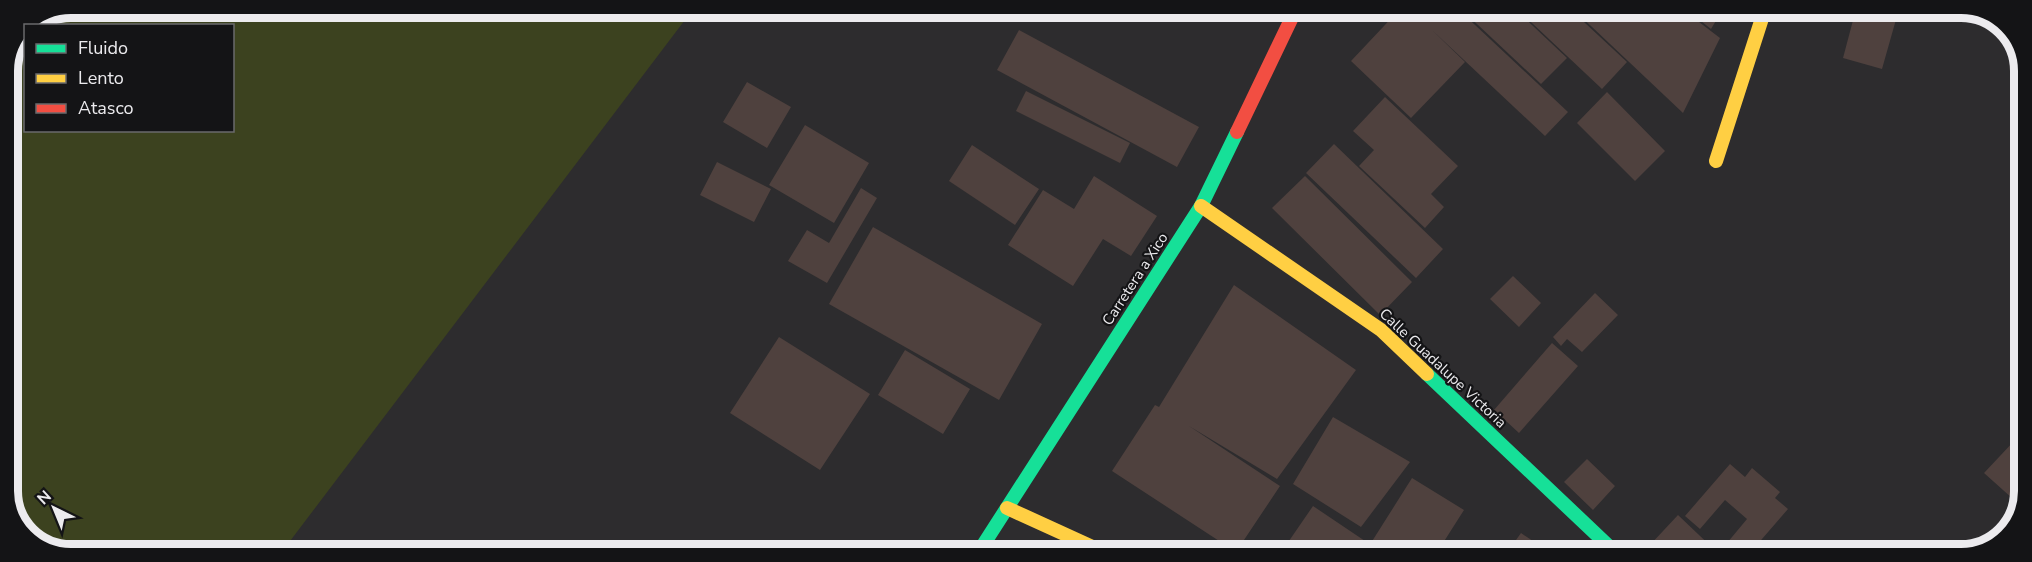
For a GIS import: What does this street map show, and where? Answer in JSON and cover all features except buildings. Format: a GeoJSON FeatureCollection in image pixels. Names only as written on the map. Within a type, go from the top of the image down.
{"type":"FeatureCollection","features":[{"type":"Feature","properties":{"kind":"street","name":"Carretera a Xico"},"geometry":{"type":"LineString","coordinates":[[984,544],[1201,206],[1292,18]]}},
{"type":"Feature","properties":{"kind":"street"},"geometry":{"type":"LineString","coordinates":[[1716,161],[1762,18]]}},
{"type":"Feature","properties":{"kind":"street","name":"Calle Guadalupe Victoria"},"geometry":{"type":"LineString","coordinates":[[1201,206],[1381,330],[1606,544]]}},
{"type":"Feature","properties":{"kind":"street"},"geometry":{"type":"LineString","coordinates":[[1007,508],[1086,544]]}},
{"type":"Feature","properties":{"kind":"green space"},"geometry":{"type":"Polygon","coordinates":[[[71,18],[686,18],[288,544],[64,544],[41,535],[27,521],[18,495],[18,71],[22,50],[24,46],[24,132],[234,132],[234,24],[46,24],[71,18]]]}},
{"type":"Feature","properties":{"kind":"traffic: fast"},"geometry":{"type":"LineString","coordinates":[[984,544],[1201,206],[1237,132]]}},
{"type":"Feature","properties":{"kind":"traffic: fast"},"geometry":{"type":"LineString","coordinates":[[1427,374],[1606,544]]}},
{"type":"Feature","properties":{"kind":"traffic: slow"},"geometry":{"type":"LineString","coordinates":[[1716,161],[1762,18]]}},
{"type":"Feature","properties":{"kind":"traffic: slow"},"geometry":{"type":"LineString","coordinates":[[1201,206],[1381,330],[1427,374]]}},
{"type":"Feature","properties":{"kind":"traffic: slow"},"geometry":{"type":"LineString","coordinates":[[1007,508],[1086,544]]}},
{"type":"Feature","properties":{"kind":"traffic: jam"},"geometry":{"type":"LineString","coordinates":[[1237,132],[1292,18]]}}]}
